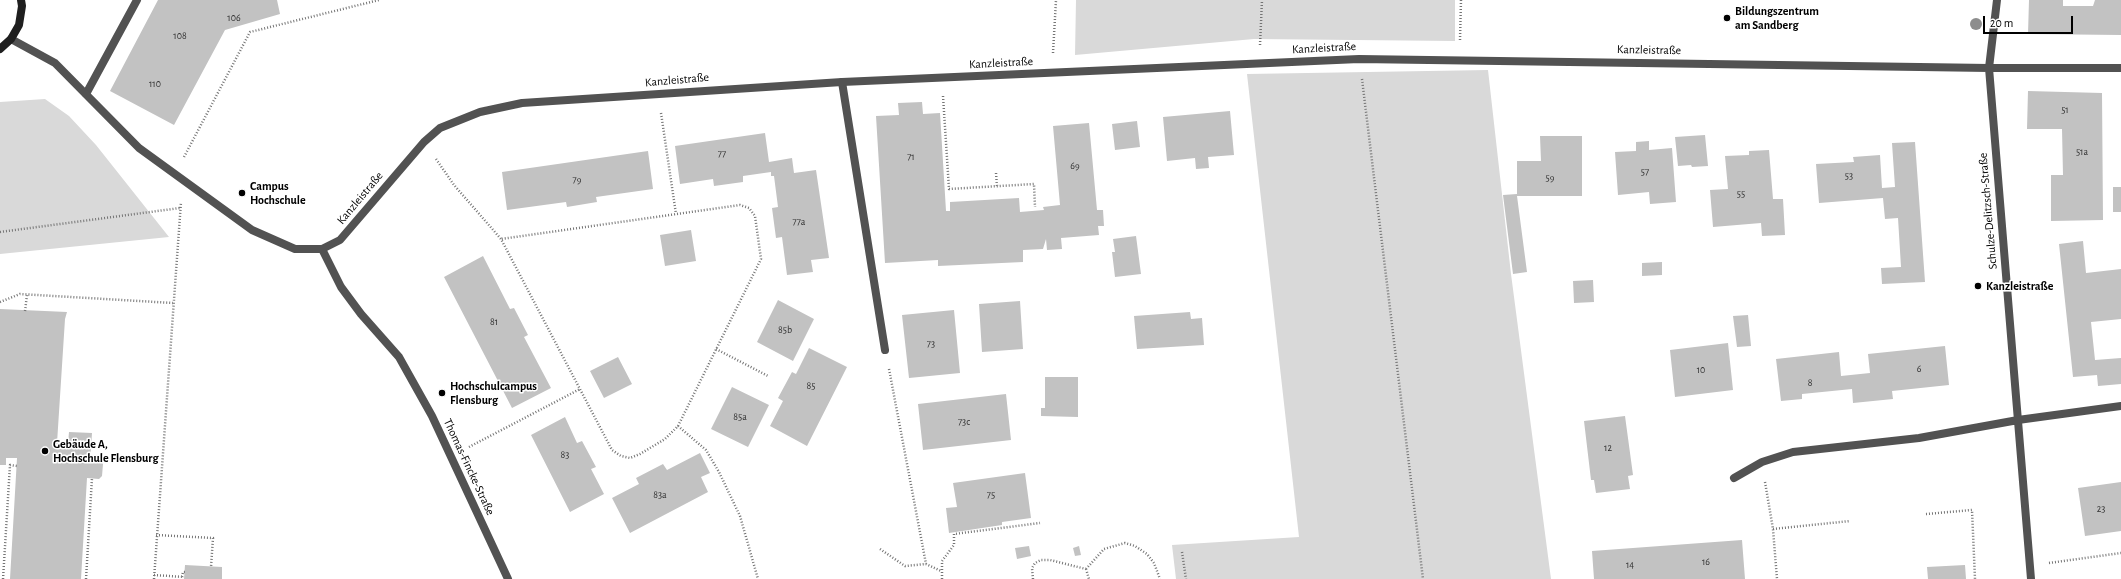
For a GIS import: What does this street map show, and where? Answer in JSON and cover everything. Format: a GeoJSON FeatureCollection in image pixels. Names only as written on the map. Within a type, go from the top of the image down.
{"type":"FeatureCollection","features":[{"type":"Feature","properties":{"kind":"street"},"geometry":{"type":"LineString","coordinates":[[0,49],[11,39],[19,25],[22,6],[21,0]]}},
{"type":"Feature","properties":{"kind":"street"},"geometry":{"type":"LineString","coordinates":[[86,94],[137,0]]}},
{"type":"Feature","properties":{"kind":"street","name":"Schulze-Delitzsch-Straße"},"geometry":{"type":"LineString","coordinates":[[1997,0],[1989,68],[2031,579]]}},
{"type":"Feature","properties":{"kind":"street","name":"Kanzleistraße"},"geometry":{"type":"LineString","coordinates":[[11,39],[55,63],[139,148],[252,230],[294,249],[322,249],[340,240],[424,142],[440,128],[480,112],[515,104],[842,82],[1359,59],[1459,59],[1989,68],[2121,68]]}},
{"type":"Feature","properties":{"kind":"street"},"geometry":{"type":"LineString","coordinates":[[842,82],[885,350]]}},
{"type":"Feature","properties":{"kind":"street","name":"Thomas-Fincke-Straße"},"geometry":{"type":"LineString","coordinates":[[322,249],[341,287],[361,314],[399,357],[432,416],[508,579]]}},
{"type":"Feature","properties":{"kind":"street"},"geometry":{"type":"LineString","coordinates":[[1734,478],[1762,462],[1793,452],[1919,438],[2018,420],[2121,406]]}},
{"type":"Feature","properties":{"kind":"path"},"geometry":{"type":"LineString","coordinates":[[175,174],[250,32],[379,0]]}},
{"type":"Feature","properties":{"kind":"path"},"geometry":{"type":"LineString","coordinates":[[1052,73],[1056,0]]}},
{"type":"Feature","properties":{"kind":"path"},"geometry":{"type":"LineString","coordinates":[[1260,63],[1262,0]]}},
{"type":"Feature","properties":{"kind":"path"},"geometry":{"type":"LineString","coordinates":[[1459,59],[1461,0]]}},
{"type":"Feature","properties":{"kind":"path"},"geometry":{"type":"LineString","coordinates":[[1359,59],[1423,579]]}},
{"type":"Feature","properties":{"kind":"path"},"geometry":{"type":"LineString","coordinates":[[942,78],[949,189],[1034,184],[1035,207]]}},
{"type":"Feature","properties":{"kind":"path"},"geometry":{"type":"LineString","coordinates":[[658,94],[676,214]]}},
{"type":"Feature","properties":{"kind":"path"},"geometry":{"type":"LineString","coordinates":[[424,142],[454,185],[501,239],[612,450],[621,456],[630,458],[640,454],[665,439],[678,426],[761,260],[755,216],[749,208],[740,205],[501,239]]}},
{"type":"Feature","properties":{"kind":"path"},"geometry":{"type":"LineString","coordinates":[[996,173],[997,187]]}},
{"type":"Feature","properties":{"kind":"path"},"geometry":{"type":"LineString","coordinates":[[182,178],[154,577],[183,577],[183,572],[185,572]]}},
{"type":"Feature","properties":{"kind":"path"},"geometry":{"type":"LineString","coordinates":[[0,232],[180,208]]}},
{"type":"Feature","properties":{"kind":"path"},"geometry":{"type":"LineString","coordinates":[[0,302],[20,294],[173,303]]}},
{"type":"Feature","properties":{"kind":"path"},"geometry":{"type":"LineString","coordinates":[[25,311],[26,295]]}},
{"type":"Feature","properties":{"kind":"path"},"geometry":{"type":"LineString","coordinates":[[716,349],[768,376]]}},
{"type":"Feature","properties":{"kind":"path"},"geometry":{"type":"LineString","coordinates":[[885,350],[926,564]]}},
{"type":"Feature","properties":{"kind":"path"},"geometry":{"type":"LineString","coordinates":[[451,457],[580,389]]}},
{"type":"Feature","properties":{"kind":"path"},"geometry":{"type":"LineString","coordinates":[[678,426],[706,450],[719,472],[740,516],[758,579]]}},
{"type":"Feature","properties":{"kind":"path"},"geometry":{"type":"LineString","coordinates":[[1762,462],[1773,529],[1777,579]]}},
{"type":"Feature","properties":{"kind":"path"},"geometry":{"type":"LineString","coordinates":[[3,579],[10,465],[17,466]]}},
{"type":"Feature","properties":{"kind":"path"},"geometry":{"type":"LineString","coordinates":[[86,579],[92,478]]}},
{"type":"Feature","properties":{"kind":"path"},"geometry":{"type":"LineString","coordinates":[[1926,514],[1972,510],[1975,579]]}},
{"type":"Feature","properties":{"kind":"path"},"geometry":{"type":"LineString","coordinates":[[1773,529],[1850,521]]}},
{"type":"Feature","properties":{"kind":"path"},"geometry":{"type":"LineString","coordinates":[[942,579],[942,561],[954,545],[954,534],[1040,523]]}},
{"type":"Feature","properties":{"kind":"path"},"geometry":{"type":"LineString","coordinates":[[156,535],[213,538],[211,567]]}},
{"type":"Feature","properties":{"kind":"path"},"geometry":{"type":"LineString","coordinates":[[1086,569],[1104,549],[1115,544],[1125,543],[1135,546],[1147,554],[1154,563],[1160,579]]}},
{"type":"Feature","properties":{"kind":"path"},"geometry":{"type":"LineString","coordinates":[[880,549],[905,566],[926,564],[941,571]]}},
{"type":"Feature","properties":{"kind":"path"},"geometry":{"type":"LineString","coordinates":[[1182,552],[1186,579]]}},
{"type":"Feature","properties":{"kind":"path"},"geometry":{"type":"LineString","coordinates":[[2030,566],[2121,553]]}},
{"type":"Feature","properties":{"kind":"path"},"geometry":{"type":"LineString","coordinates":[[1033,579],[1032,568],[1035,563],[1042,560],[1050,560],[1086,569]]}},
{"type":"Feature","properties":{"kind":"path"},"geometry":{"type":"LineString","coordinates":[[1086,569],[1089,579]]}},
{"type":"Feature","properties":{"kind":"shaded area"},"geometry":{"type":"Polygon","coordinates":[[[1076,0],[1455,0],[1455,41],[1254,39],[1075,55],[1076,0]]]}},
{"type":"Feature","properties":{"kind":"shaded area"},"geometry":{"type":"Polygon","coordinates":[[[1488,70],[1511,274],[1551,579],[1176,579],[1172,545],[1299,537],[1247,74],[1488,70]]]}},
{"type":"Feature","properties":{"kind":"shaded area"},"geometry":{"type":"Polygon","coordinates":[[[45,99],[69,116],[96,145],[169,237],[0,254],[0,102],[45,99]]]}},
{"type":"Feature","properties":{"kind":"building"},"geometry":{"type":"Polygon","coordinates":[[[158,0],[277,0],[280,14],[225,30],[174,125],[110,91],[158,0]]]}},
{"type":"Feature","properties":{"kind":"building"},"geometry":{"type":"Polygon","coordinates":[[[2029,0],[2063,0],[2063,6],[2093,6],[2095,0],[2121,0],[2121,35],[2028,34],[2029,0]]]}},
{"type":"Feature","properties":{"kind":"building"},"geometry":{"type":"Polygon","coordinates":[[[2028,91],[2102,93],[2103,220],[2051,221],[2051,175],[2063,175],[2062,129],[2027,129],[2028,91]]]}},
{"type":"Feature","properties":{"kind":"building"},"geometry":{"type":"Polygon","coordinates":[[[922,102],[923,114],[940,113],[946,211],[950,211],[950,202],[1019,198],[1020,212],[1044,210],[1043,207],[1060,205],[1053,126],[1089,123],[1097,210],[1103,210],[1104,226],[1098,226],[1099,235],[1061,238],[1062,249],[1047,250],[1046,239],[1043,249],[1023,250],[1023,262],[938,266],[938,260],[885,263],[876,116],[899,115],[898,103],[922,102]]]}},
{"type":"Feature","properties":{"kind":"building"},"geometry":{"type":"Polygon","coordinates":[[[1230,111],[1234,155],[1208,157],[1209,168],[1196,169],[1195,158],[1167,161],[1163,117],[1230,111]]]}},
{"type":"Feature","properties":{"kind":"building"},"geometry":{"type":"Polygon","coordinates":[[[1137,121],[1140,147],[1115,150],[1112,124],[1137,121]]]}},
{"type":"Feature","properties":{"kind":"building"},"geometry":{"type":"Polygon","coordinates":[[[765,133],[769,162],[792,158],[794,173],[816,170],[829,258],[811,260],[813,272],[787,275],[782,237],[776,238],[772,208],[778,207],[774,176],[771,176],[771,172],[743,176],[743,182],[714,186],[713,179],[680,184],[675,146],[765,133]]]}},
{"type":"Feature","properties":{"kind":"building"},"geometry":{"type":"Polygon","coordinates":[[[1705,135],[1708,166],[1678,166],[1675,137],[1705,135]]]}},
{"type":"Feature","properties":{"kind":"building"},"geometry":{"type":"Polygon","coordinates":[[[1540,136],[1582,136],[1582,196],[1517,196],[1527,272],[1513,274],[1503,195],[1517,194],[1517,161],[1541,161],[1540,136]]]}},
{"type":"Feature","properties":{"kind":"building"},"geometry":{"type":"Polygon","coordinates":[[[1649,141],[1649,150],[1672,148],[1676,202],[1650,204],[1649,192],[1618,195],[1615,152],[1636,151],[1636,142],[1649,141]]]}},
{"type":"Feature","properties":{"kind":"building"},"geometry":{"type":"Polygon","coordinates":[[[1915,142],[1925,282],[1882,284],[1881,268],[1901,267],[1898,218],[1885,219],[1883,198],[1819,203],[1816,164],[1854,162],[1853,157],[1880,155],[1882,188],[1895,187],[1892,143],[1915,142]]]}},
{"type":"Feature","properties":{"kind":"building"},"geometry":{"type":"Polygon","coordinates":[[[1769,150],[1773,199],[1783,199],[1785,235],[1762,236],[1761,223],[1713,227],[1710,190],[1728,189],[1725,156],[1749,155],[1749,151],[1769,150]]]}},
{"type":"Feature","properties":{"kind":"building"},"geometry":{"type":"Polygon","coordinates":[[[648,151],[653,189],[596,197],[597,202],[567,207],[566,202],[507,210],[502,172],[648,151]]]}},
{"type":"Feature","properties":{"kind":"building"},"geometry":{"type":"Polygon","coordinates":[[[2113,187],[2121,187],[2121,212],[2113,212],[2113,187]]]}},
{"type":"Feature","properties":{"kind":"building"},"geometry":{"type":"Polygon","coordinates":[[[691,230],[696,261],[665,266],[660,235],[691,230]]]}},
{"type":"Feature","properties":{"kind":"building"},"geometry":{"type":"Polygon","coordinates":[[[1136,236],[1141,274],[1115,277],[1112,252],[1115,252],[1113,239],[1136,236]]]}},
{"type":"Feature","properties":{"kind":"building"},"geometry":{"type":"Polygon","coordinates":[[[2083,241],[2086,273],[2121,269],[2121,319],[2091,322],[2095,360],[2121,358],[2121,384],[2098,386],[2097,375],[2073,377],[2059,244],[2083,241]]]}},
{"type":"Feature","properties":{"kind":"building"},"geometry":{"type":"Polygon","coordinates":[[[483,256],[510,309],[514,308],[528,335],[524,337],[551,388],[512,408],[444,277],[483,256]]]}},
{"type":"Feature","properties":{"kind":"building"},"geometry":{"type":"Polygon","coordinates":[[[1662,262],[1662,275],[1642,276],[1642,263],[1662,262]]]}},
{"type":"Feature","properties":{"kind":"building"},"geometry":{"type":"Polygon","coordinates":[[[1593,280],[1594,302],[1574,303],[1573,281],[1593,280]]]}},
{"type":"Feature","properties":{"kind":"building"},"geometry":{"type":"Polygon","coordinates":[[[778,300],[814,319],[793,361],[757,342],[778,300]]]}},
{"type":"Feature","properties":{"kind":"building"},"geometry":{"type":"Polygon","coordinates":[[[1020,301],[1023,349],[982,352],[979,304],[1020,301]]]}},
{"type":"Feature","properties":{"kind":"building","name":"Gebäude A, Hochschule Flensburg"},"geometry":{"type":"Polygon","coordinates":[[[0,309],[67,312],[65,319],[57,443],[68,444],[69,432],[92,433],[90,461],[101,461],[103,464],[102,476],[99,479],[87,478],[81,579],[10,579],[17,458],[6,458],[6,465],[0,465],[0,309]]]}},
{"type":"Feature","properties":{"kind":"building"},"geometry":{"type":"Polygon","coordinates":[[[954,310],[960,373],[909,378],[902,315],[954,310]]]}},
{"type":"Feature","properties":{"kind":"building"},"geometry":{"type":"Polygon","coordinates":[[[1190,312],[1191,319],[1202,318],[1204,345],[1137,349],[1134,316],[1190,312]]]}},
{"type":"Feature","properties":{"kind":"building"},"geometry":{"type":"Polygon","coordinates":[[[1748,315],[1751,346],[1737,347],[1733,316],[1748,315]]]}},
{"type":"Feature","properties":{"kind":"building"},"geometry":{"type":"Polygon","coordinates":[[[1728,343],[1733,390],[1675,397],[1670,350],[1728,343]]]}},
{"type":"Feature","properties":{"kind":"building"},"geometry":{"type":"Polygon","coordinates":[[[1945,346],[1949,385],[1892,391],[1893,399],[1853,403],[1852,389],[1802,394],[1802,399],[1781,401],[1776,359],[1839,352],[1841,376],[1870,373],[1868,354],[1945,346]]]}},
{"type":"Feature","properties":{"kind":"building"},"geometry":{"type":"Polygon","coordinates":[[[809,348],[847,367],[807,446],[770,426],[783,401],[778,398],[792,372],[796,374],[809,348]]]}},
{"type":"Feature","properties":{"kind":"building"},"geometry":{"type":"Polygon","coordinates":[[[618,357],[632,384],[604,398],[590,371],[618,357]]]}},
{"type":"Feature","properties":{"kind":"building"},"geometry":{"type":"Polygon","coordinates":[[[1045,377],[1078,377],[1078,417],[1041,416],[1041,408],[1045,408],[1045,377]]]}},
{"type":"Feature","properties":{"kind":"building"},"geometry":{"type":"Polygon","coordinates":[[[732,387],[769,405],[748,447],[711,429],[732,387]]]}},
{"type":"Feature","properties":{"kind":"building"},"geometry":{"type":"Polygon","coordinates":[[[1006,394],[1011,440],[923,450],[918,404],[1006,394]]]}},
{"type":"Feature","properties":{"kind":"building"},"geometry":{"type":"Polygon","coordinates":[[[1625,416],[1633,475],[1628,476],[1630,489],[1596,493],[1594,480],[1591,480],[1584,421],[1625,416]]]}},
{"type":"Feature","properties":{"kind":"building"},"geometry":{"type":"Polygon","coordinates":[[[565,417],[577,443],[582,441],[596,467],[591,469],[604,494],[570,512],[531,435],[565,417]]]}},
{"type":"Feature","properties":{"kind":"building"},"geometry":{"type":"Polygon","coordinates":[[[700,453],[710,473],[701,477],[708,492],[630,533],[612,498],[639,484],[636,478],[663,464],[667,470],[700,453]]]}},
{"type":"Feature","properties":{"kind":"building"},"geometry":{"type":"Polygon","coordinates":[[[1025,473],[1031,518],[1002,522],[1002,525],[949,533],[946,508],[957,507],[953,483],[1025,473]]]}},
{"type":"Feature","properties":{"kind":"building"},"geometry":{"type":"Polygon","coordinates":[[[2121,482],[2121,531],[2085,536],[2078,488],[2121,482]]]}},
{"type":"Feature","properties":{"kind":"building"},"geometry":{"type":"Polygon","coordinates":[[[1742,540],[1745,579],[1594,579],[1592,551],[1742,540]]]}},
{"type":"Feature","properties":{"kind":"building"},"geometry":{"type":"Polygon","coordinates":[[[1029,546],[1031,556],[1017,559],[1015,548],[1029,546]]]}},
{"type":"Feature","properties":{"kind":"building"},"geometry":{"type":"Polygon","coordinates":[[[1079,546],[1081,555],[1075,556],[1073,548],[1079,546]]]}},
{"type":"Feature","properties":{"kind":"building"},"geometry":{"type":"Polygon","coordinates":[[[185,565],[222,567],[222,579],[184,579],[185,565]]]}},
{"type":"Feature","properties":{"kind":"building"},"geometry":{"type":"Polygon","coordinates":[[[1965,565],[1966,579],[1928,579],[1927,567],[1965,565]]]}},
{"type":"Feature","properties":{"kind":"place","name":"Bildungszentrum am Sandberg"},"geometry":{"type":"Point","coordinates":[1727,18]}},
{"type":"Feature","properties":{"kind":"place","name":"Campus Hochschule"},"geometry":{"type":"Point","coordinates":[242,193]}},
{"type":"Feature","properties":{"kind":"place","name":"Kanzleistraße"},"geometry":{"type":"Point","coordinates":[1978,286]}},
{"type":"Feature","properties":{"kind":"place","name":"Hochschulcampus Flensburg"},"geometry":{"type":"Point","coordinates":[442,393]}},
{"type":"Feature","properties":{"kind":"place","name":"Gebäude A, Hochschule Flensburg"},"geometry":{"type":"Point","coordinates":[45,451]}}]}
